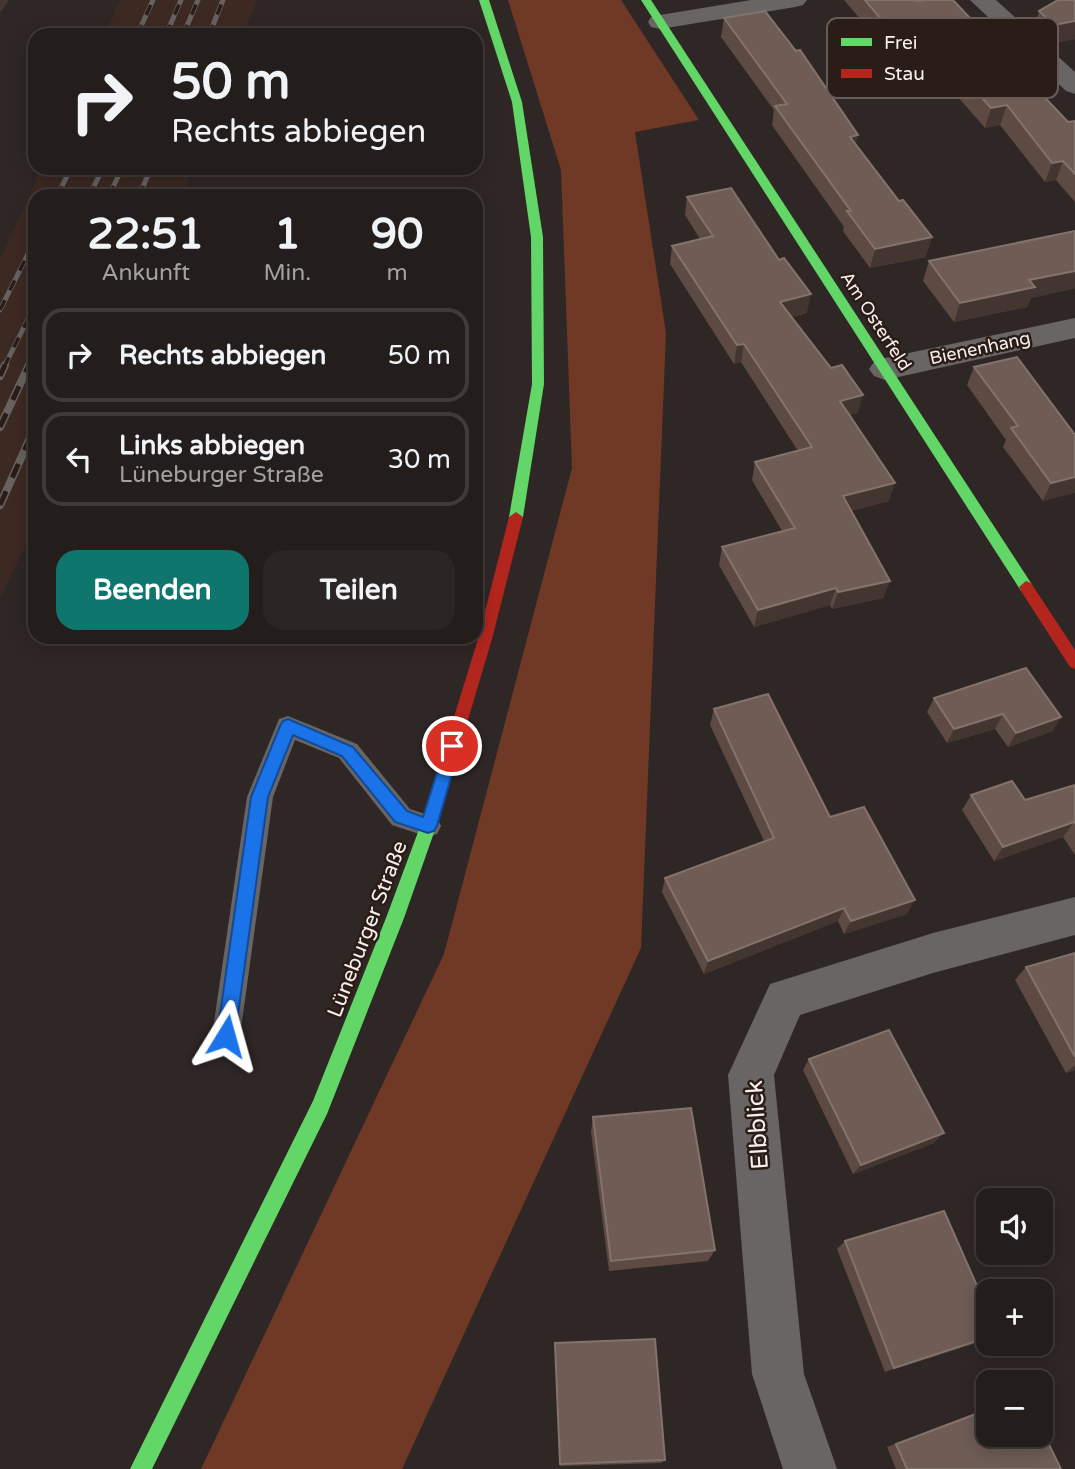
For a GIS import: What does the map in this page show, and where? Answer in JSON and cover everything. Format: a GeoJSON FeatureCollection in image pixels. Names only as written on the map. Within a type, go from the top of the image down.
{"type":"FeatureCollection","features":[{"type":"Feature","properties":{"kind":"main road","name":"Lüneburger Straße"},"geometry":{"type":"LineString","coordinates":[[141,1469],[320,1107],[395,918],[428,826],[485,639],[517,513],[538,384],[537,237],[517,102],[484,0]]}},
{"type":"Feature","properties":{"kind":"main road","name":"Am Osterfeld"},"geometry":{"type":"LineString","coordinates":[[646,0],[1075,663]]}},
{"type":"Feature","properties":{"kind":"street"},"geometry":{"type":"LineString","coordinates":[[660,22],[795,0]]}},
{"type":"Feature","properties":{"kind":"street"},"geometry":{"type":"LineString","coordinates":[[982,0],[1001,18]]}},
{"type":"Feature","properties":{"kind":"street"},"geometry":{"type":"LineString","coordinates":[[1058,70],[1075,86]]}},
{"type":"Feature","properties":{"kind":"street","name":"Bienenhang"},"geometry":{"type":"LineString","coordinates":[[884,369],[1075,328]]}},
{"type":"Feature","properties":{"kind":"street","name":"Elbblick"},"geometry":{"type":"LineString","coordinates":[[810,1469],[778,1374],[751,1075],[785,999],[933,953],[1075,916]]}},
{"type":"Feature","properties":{"kind":"lane"},"geometry":{"type":"LineString","coordinates":[[226,1036],[260,797],[288,726],[348,751],[401,817],[428,826]]}},
{"type":"Feature","properties":{"kind":"shaded area"},"geometry":{"type":"Polygon","coordinates":[[[120,0],[257,0],[247,28],[107,28],[120,0]]]}},
{"type":"Feature","properties":{"kind":"shaded area"},"geometry":{"type":"Polygon","coordinates":[[[508,0],[621,0],[699,120],[635,132],[666,333],[641,948],[402,1469],[201,1469],[444,954],[572,468],[561,170],[508,0]]]}},
{"type":"Feature","properties":{"kind":"shaded area"},"geometry":{"type":"Polygon","coordinates":[[[39,175],[190,175],[186,189],[32,189],[39,175]]]}},
{"type":"Feature","properties":{"kind":"shaded area"},"geometry":{"type":"Polygon","coordinates":[[[28,198],[28,540],[0,599],[0,259],[28,198]]]}},
{"type":"Feature","properties":{"kind":"building"},"geometry":{"type":"Polygon","coordinates":[[[865,0],[953,0],[970,18],[919,18],[880,18],[865,0]]]}},
{"type":"Feature","properties":{"kind":"building"},"geometry":{"type":"Polygon","coordinates":[[[1058,0],[1075,0],[1075,21],[1058,24],[1058,18],[1046,18],[1039,11],[1058,0]]]}},
{"type":"Feature","properties":{"kind":"building"},"geometry":{"type":"Polygon","coordinates":[[[765,11],[796,51],[800,50],[827,90],[827,98],[833,98],[858,135],[850,137],[899,201],[903,200],[932,237],[875,249],[847,211],[851,211],[775,106],[787,104],[724,18],[765,11]]]}},
{"type":"Feature","properties":{"kind":"building"},"geometry":{"type":"Polygon","coordinates":[[[982,98],[1045,98],[1068,122],[1075,121],[1075,174],[1063,161],[1052,163],[1007,105],[991,108],[982,98]]]}},
{"type":"Feature","properties":{"kind":"building"},"geometry":{"type":"Polygon","coordinates":[[[731,188],[779,260],[784,258],[811,294],[780,302],[831,368],[842,365],[863,395],[840,401],[895,483],[843,496],[890,581],[838,592],[836,588],[758,610],[722,547],[795,528],[755,462],[812,447],[744,344],[737,345],[672,246],[713,236],[687,197],[731,188]]]}},
{"type":"Feature","properties":{"kind":"building"},"geometry":{"type":"Polygon","coordinates":[[[1075,231],[1075,271],[1029,280],[1035,287],[960,303],[929,261],[1075,231]]]}},
{"type":"Feature","properties":{"kind":"building"},"geometry":{"type":"Polygon","coordinates":[[[1017,357],[1075,435],[1075,477],[1051,483],[1011,428],[1018,426],[974,367],[1017,357]]]}},
{"type":"Feature","properties":{"kind":"building"},"geometry":{"type":"Polygon","coordinates":[[[1026,668],[1061,717],[1016,733],[1003,714],[954,729],[934,698],[1026,668]]]}},
{"type":"Feature","properties":{"kind":"building"},"geometry":{"type":"Polygon","coordinates":[[[768,694],[830,817],[864,807],[915,900],[851,921],[844,908],[708,961],[665,878],[774,838],[714,709],[768,694]]]}},
{"type":"Feature","properties":{"kind":"building"},"geometry":{"type":"Polygon","coordinates":[[[1012,781],[1025,800],[1075,785],[1075,823],[1003,847],[971,795],[1012,781]]]}},
{"type":"Feature","properties":{"kind":"building"},"geometry":{"type":"Polygon","coordinates":[[[1075,953],[1075,1057],[1026,967],[1075,953]]]}},
{"type":"Feature","properties":{"kind":"building"},"geometry":{"type":"Polygon","coordinates":[[[889,1030],[944,1133],[861,1165],[809,1059],[889,1030]]]}},
{"type":"Feature","properties":{"kind":"building"},"geometry":{"type":"Polygon","coordinates":[[[691,1108],[715,1250],[611,1261],[593,1117],[691,1108]]]}},
{"type":"Feature","properties":{"kind":"building"},"geometry":{"type":"Polygon","coordinates":[[[944,1211],[976,1284],[976,1341],[894,1368],[845,1241],[944,1211]]]}},
{"type":"Feature","properties":{"kind":"building"},"geometry":{"type":"Polygon","coordinates":[[[655,1339],[665,1460],[560,1464],[555,1343],[655,1339]]]}},
{"type":"Feature","properties":{"kind":"building"},"geometry":{"type":"Polygon","coordinates":[[[976,1414],[976,1447],[1050,1447],[1061,1469],[907,1469],[896,1444],[976,1414]]]}},
{"type":"Feature","properties":{"kind":"railway"},"geometry":{"type":"LineString","coordinates":[[140,28],[153,0]]}},
{"type":"Feature","properties":{"kind":"railway"},"geometry":{"type":"LineString","coordinates":[[169,28],[181,0]]}},
{"type":"Feature","properties":{"kind":"railway"},"geometry":{"type":"LineString","coordinates":[[186,28],[198,0]]}},
{"type":"Feature","properties":{"kind":"railway"},"geometry":{"type":"LineString","coordinates":[[212,28],[223,0]]}},
{"type":"Feature","properties":{"kind":"railway"},"geometry":{"type":"LineString","coordinates":[[60,189],[68,175]]}},
{"type":"Feature","properties":{"kind":"railway"},"geometry":{"type":"LineString","coordinates":[[92,189],[100,175]]}},
{"type":"Feature","properties":{"kind":"railway"},"geometry":{"type":"LineString","coordinates":[[112,189],[119,175]]}},
{"type":"Feature","properties":{"kind":"railway"},"geometry":{"type":"LineString","coordinates":[[142,189],[148,175]]}},
{"type":"Feature","properties":{"kind":"railway"},"geometry":{"type":"LineString","coordinates":[[0,310],[28,254]]}},
{"type":"Feature","properties":{"kind":"railway"},"geometry":{"type":"LineString","coordinates":[[5,365],[28,319]]}},
{"type":"Feature","properties":{"kind":"railway"},"geometry":{"type":"LineString","coordinates":[[0,376],[5,365]]}},
{"type":"Feature","properties":{"kind":"railway"},"geometry":{"type":"LineString","coordinates":[[0,427],[28,367]]}},
{"type":"Feature","properties":{"kind":"railway"},"geometry":{"type":"LineString","coordinates":[[0,505],[28,443]]}},
{"type":"Feature","properties":{"kind":"traffic: fast"},"geometry":{"type":"LineString","coordinates":[[484,0],[517,102],[537,237],[538,384],[516,517]]}},
{"type":"Feature","properties":{"kind":"traffic: fast"},"geometry":{"type":"LineString","coordinates":[[646,0],[1026,587]]}},
{"type":"Feature","properties":{"kind":"traffic: fast"},"geometry":{"type":"LineString","coordinates":[[141,1469],[320,1107],[429,824]]}},
{"type":"Feature","properties":{"kind":"traffic: jam"},"geometry":{"type":"LineString","coordinates":[[429,824],[485,639],[516,517]]}},
{"type":"Feature","properties":{"kind":"traffic: jam"},"geometry":{"type":"LineString","coordinates":[[1026,587],[1075,663]]}},
{"type":"Feature","properties":{"kind":"route"},"geometry":{"type":"LineString","coordinates":[[226,1036],[260,797],[288,726],[348,751],[401,817],[428,826],[452,746]]}}]}
